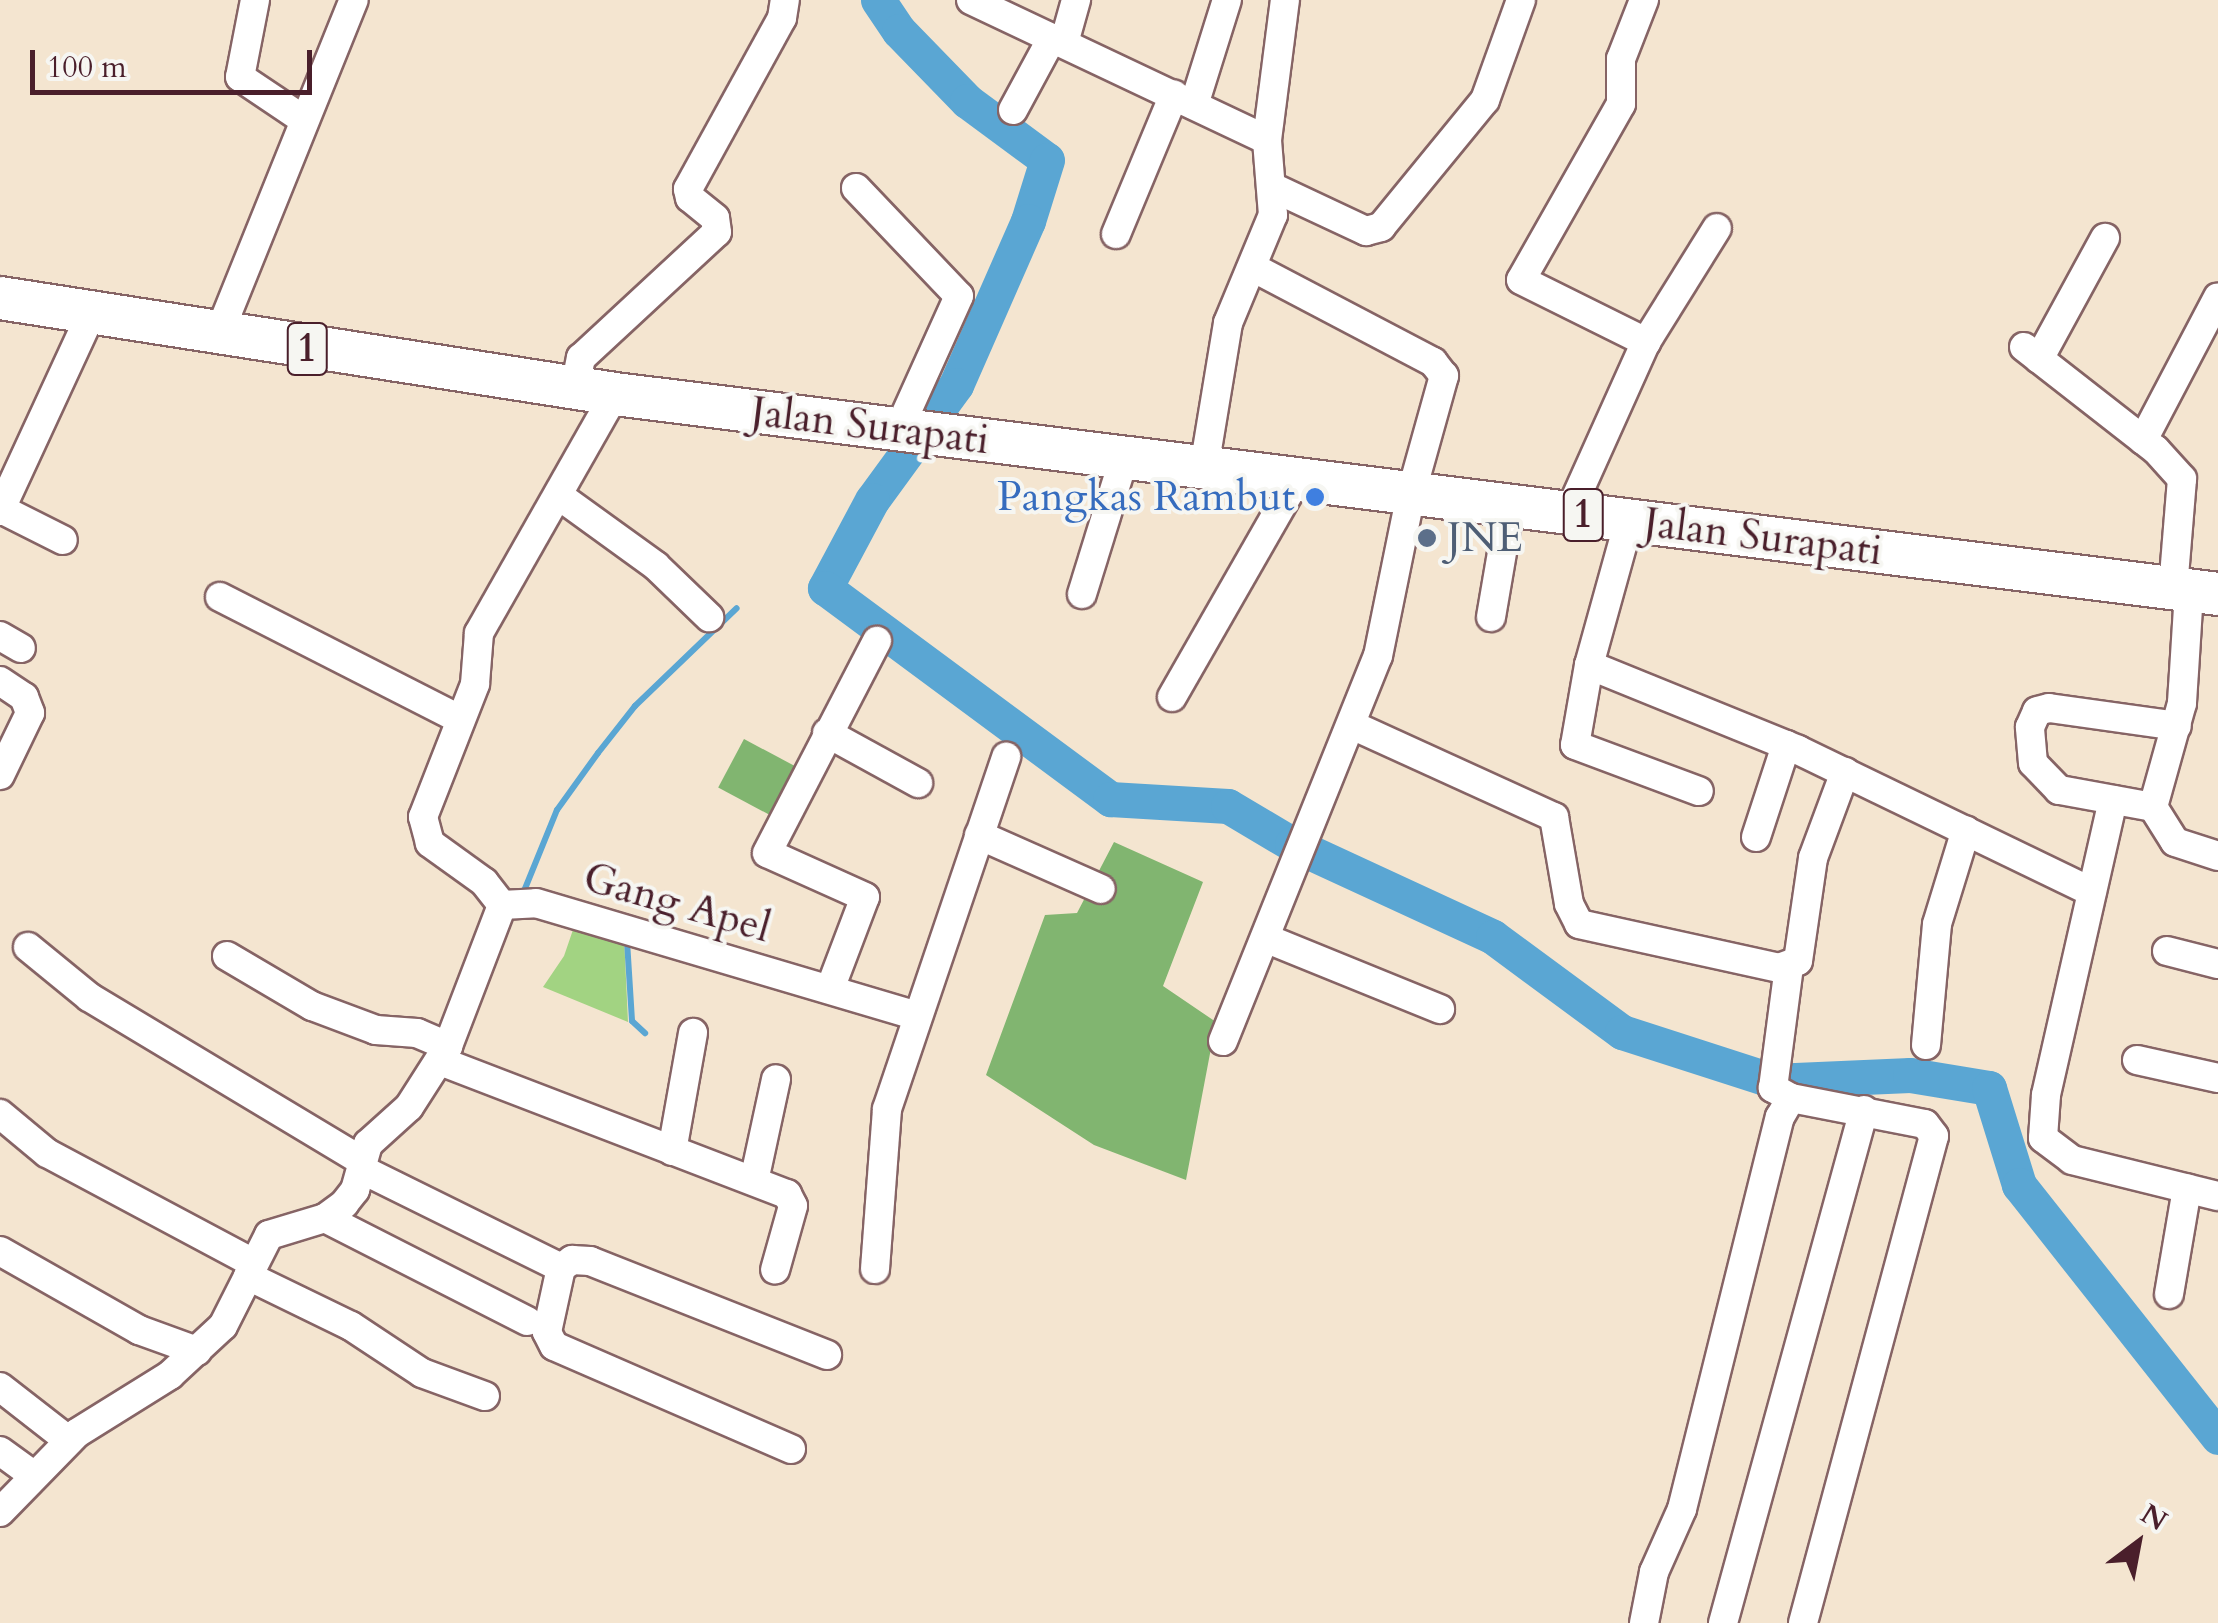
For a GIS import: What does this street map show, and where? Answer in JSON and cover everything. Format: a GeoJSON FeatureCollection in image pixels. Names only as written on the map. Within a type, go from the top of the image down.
{"type":"FeatureCollection","features":[{"type":"Feature","properties":{"kind":"highway","name":"Jalan Surapati"},"geometry":{"type":"LineString","coordinates":[[0,298],[218,336],[595,391],[2194,591]]}},
{"type":"Feature","properties":{"kind":"street"},"geometry":{"type":"LineString","coordinates":[[255,0],[240,78],[304,120]]}},
{"type":"Feature","properties":{"kind":"street"},"geometry":{"type":"LineString","coordinates":[[218,336],[354,0]]}},
{"type":"Feature","properties":{"kind":"street"},"geometry":{"type":"LineString","coordinates":[[0,1512],[68,1440],[197,1351],[224,1326],[269,1235],[325,1218],[355,1190],[368,1144],[409,1107],[444,1054],[514,902],[423,830],[457,718],[476,684],[479,632],[558,495],[595,391],[581,358],[717,232],[716,218],[690,198],[688,189],[782,18],[785,0]]}},
{"type":"Feature","properties":{"kind":"street"},"geometry":{"type":"LineString","coordinates":[[971,0],[1267,140]]}},
{"type":"Feature","properties":{"kind":"street"},"geometry":{"type":"LineString","coordinates":[[1013,110],[1058,41],[1076,0]]}},
{"type":"Feature","properties":{"kind":"street"},"geometry":{"type":"LineString","coordinates":[[1116,234],[1184,100],[1227,0]]}},
{"type":"Feature","properties":{"kind":"street"},"geometry":{"type":"LineString","coordinates":[[1204,468],[1228,324],[1273,215],[1267,140],[1285,0]]}},
{"type":"Feature","properties":{"kind":"street"},"geometry":{"type":"LineString","coordinates":[[1272,187],[1366,231],[1381,227],[1485,100],[1521,0]]}},
{"type":"Feature","properties":{"kind":"street"},"geometry":{"type":"LineString","coordinates":[[1644,0],[1621,59],[1620,104],[1521,280],[1646,342]]}},
{"type":"Feature","properties":{"kind":"street"},"geometry":{"type":"LineString","coordinates":[[856,188],[959,296],[919,432]]}},
{"type":"Feature","properties":{"kind":"street"},"geometry":{"type":"LineString","coordinates":[[1569,513],[1646,342],[1716,228]]}},
{"type":"Feature","properties":{"kind":"street"},"geometry":{"type":"LineString","coordinates":[[2105,238],[2032,353],[2143,440],[2182,479],[2194,591],[2177,726],[2153,807],[2174,842],[2218,856]]}},
{"type":"Feature","properties":{"kind":"street"},"geometry":{"type":"LineString","coordinates":[[1224,1041],[1378,656],[1411,494],[1443,386],[1441,368],[1252,267]]}},
{"type":"Feature","properties":{"kind":"street"},"geometry":{"type":"LineString","coordinates":[[2143,440],[2218,297]]}},
{"type":"Feature","properties":{"kind":"street"},"geometry":{"type":"LineString","coordinates":[[63,540],[0,510],[90,314]]}},
{"type":"Feature","properties":{"kind":"street"},"geometry":{"type":"LineString","coordinates":[[1082,594],[1124,458]]}},
{"type":"Feature","properties":{"kind":"street"},"geometry":{"type":"LineString","coordinates":[[1172,697],[1297,480]]}},
{"type":"Feature","properties":{"kind":"street"},"geometry":{"type":"LineString","coordinates":[[558,495],[656,566],[709,617]]}},
{"type":"Feature","properties":{"kind":"street"},"geometry":{"type":"LineString","coordinates":[[1491,616],[1510,506]]}},
{"type":"Feature","properties":{"kind":"street"},"geometry":{"type":"LineString","coordinates":[[1630,521],[1574,733],[1578,748],[1699,791]]}},
{"type":"Feature","properties":{"kind":"street"},"geometry":{"type":"LineString","coordinates":[[220,598],[457,718]]}},
{"type":"Feature","properties":{"kind":"street","name":"Gang Apel"},"geometry":{"type":"LineString","coordinates":[[830,989],[865,897],[767,852],[877,641]]}},
{"type":"Feature","properties":{"kind":"street"},"geometry":{"type":"LineString","coordinates":[[1589,665],[1786,745],[2092,892]]}},
{"type":"Feature","properties":{"kind":"street"},"geometry":{"type":"LineString","coordinates":[[0,681],[24,697],[30,713],[0,774]]}},
{"type":"Feature","properties":{"kind":"street"},"geometry":{"type":"LineString","coordinates":[[2153,807],[2058,790],[2040,774],[2030,749],[2037,712],[2177,726]]}},
{"type":"Feature","properties":{"kind":"street"},"geometry":{"type":"LineString","coordinates":[[1352,726],[1554,818],[1569,904],[1579,924],[1789,968]]}},
{"type":"Feature","properties":{"kind":"street"},"geometry":{"type":"LineString","coordinates":[[827,733],[918,784]]}},
{"type":"Feature","properties":{"kind":"street"},"geometry":{"type":"LineString","coordinates":[[1756,837],[1786,745]]}},
{"type":"Feature","properties":{"kind":"street"},"geometry":{"type":"LineString","coordinates":[[875,1269],[887,1109],[914,1015],[1006,757]]}},
{"type":"Feature","properties":{"kind":"street"},"geometry":{"type":"LineString","coordinates":[[1644,1623],[1654,1572],[1682,1509],[1776,1135],[1789,968],[1798,960],[1813,858],[1845,772]]}},
{"type":"Feature","properties":{"kind":"street"},"geometry":{"type":"LineString","coordinates":[[2113,800],[2042,1138],[2072,1160],[2218,1196]]}},
{"type":"Feature","properties":{"kind":"street"},"geometry":{"type":"LineString","coordinates":[[1926,1045],[1937,924],[1966,830]]}},
{"type":"Feature","properties":{"kind":"street"},"geometry":{"type":"LineString","coordinates":[[979,834],[1100,889]]}},
{"type":"Feature","properties":{"kind":"street","name":"Gang Apel"},"geometry":{"type":"LineString","coordinates":[[514,902],[625,930],[914,1015]]}},
{"type":"Feature","properties":{"kind":"street"},"geometry":{"type":"LineString","coordinates":[[1265,938],[1440,1009]]}},
{"type":"Feature","properties":{"kind":"street"},"geometry":{"type":"LineString","coordinates":[[28,947],[89,997],[362,1165],[561,1268]]}},
{"type":"Feature","properties":{"kind":"street"},"geometry":{"type":"LineString","coordinates":[[2167,951],[2218,964]]}},
{"type":"Feature","properties":{"kind":"street"},"geometry":{"type":"LineString","coordinates":[[227,956],[312,1006],[376,1030],[418,1032],[444,1054],[672,1151],[754,1181],[793,1201],[774,1270]]}},
{"type":"Feature","properties":{"kind":"street"},"geometry":{"type":"LineString","coordinates":[[672,1151],[693,1033]]}},
{"type":"Feature","properties":{"kind":"street"},"geometry":{"type":"LineString","coordinates":[[2137,1060],[2218,1078]]}},
{"type":"Feature","properties":{"kind":"street"},"geometry":{"type":"LineString","coordinates":[[754,1181],[776,1079]]}},
{"type":"Feature","properties":{"kind":"street"},"geometry":{"type":"LineString","coordinates":[[1780,1083],[1864,1110],[1925,1124],[1934,1136],[1803,1623]]}},
{"type":"Feature","properties":{"kind":"street"},"geometry":{"type":"LineString","coordinates":[[1723,1623],[1864,1110]]}},
{"type":"Feature","properties":{"kind":"street"},"geometry":{"type":"LineString","coordinates":[[0,1114],[46,1154],[351,1326],[422,1373],[485,1396]]}},
{"type":"Feature","properties":{"kind":"street"},"geometry":{"type":"LineString","coordinates":[[2169,1294],[2186,1189]]}},
{"type":"Feature","properties":{"kind":"street"},"geometry":{"type":"LineString","coordinates":[[325,1218],[526,1321]]}},
{"type":"Feature","properties":{"kind":"street"},"geometry":{"type":"LineString","coordinates":[[0,1251],[139,1330],[197,1351]]}},
{"type":"Feature","properties":{"kind":"street"},"geometry":{"type":"LineString","coordinates":[[791,1449],[554,1346],[547,1332],[561,1268],[572,1260],[590,1261],[827,1354]]}},
{"type":"Feature","properties":{"kind":"street"},"geometry":{"type":"LineString","coordinates":[[0,1387],[68,1440]]}},
{"type":"Feature","properties":{"kind":"street"},"geometry":{"type":"LineString","coordinates":[[0,1450],[32,1475]]}},
{"type":"Feature","properties":{"kind":"green space"},"geometry":{"type":"Polygon","coordinates":[[[744,739],[804,771],[778,819],[718,788],[744,739]]]}},
{"type":"Feature","properties":{"kind":"green space"},"geometry":{"type":"Polygon","coordinates":[[[1114,842],[1203,882],[1163,986],[1216,1022],[1186,1180],[1094,1145],[986,1075],[1045,915],[1077,913],[1114,842]]]}},
{"type":"Feature","properties":{"kind":"green space"},"geometry":{"type":"Polygon","coordinates":[[[576,921],[624,936],[628,1022],[543,987],[564,956],[576,921]]]}},
{"type":"Feature","properties":{"kind":"waterway"},"geometry":{"type":"LineString","coordinates":[[878,0],[899,31],[967,101],[1047,160],[1028,221],[956,385],[872,500],[825,588],[1110,799],[1228,806],[1292,844],[1493,937],[1622,1032],[1774,1081],[1910,1075],[1989,1088],[2019,1185],[2218,1437]]}},
{"type":"Feature","properties":{"kind":"waterway"},"geometry":{"type":"LineString","coordinates":[[522,896],[557,810],[598,753],[635,706],[737,608]]}},
{"type":"Feature","properties":{"kind":"waterway"},"geometry":{"type":"LineString","coordinates":[[627,941],[632,1021],[645,1033]]}},
{"type":"Feature","properties":{"kind":"place","name":"Pangkas Rambut"},"geometry":{"type":"Point","coordinates":[1315,497]}},
{"type":"Feature","properties":{"kind":"place","name":"JNE"},"geometry":{"type":"Point","coordinates":[1427,538]}}]}
